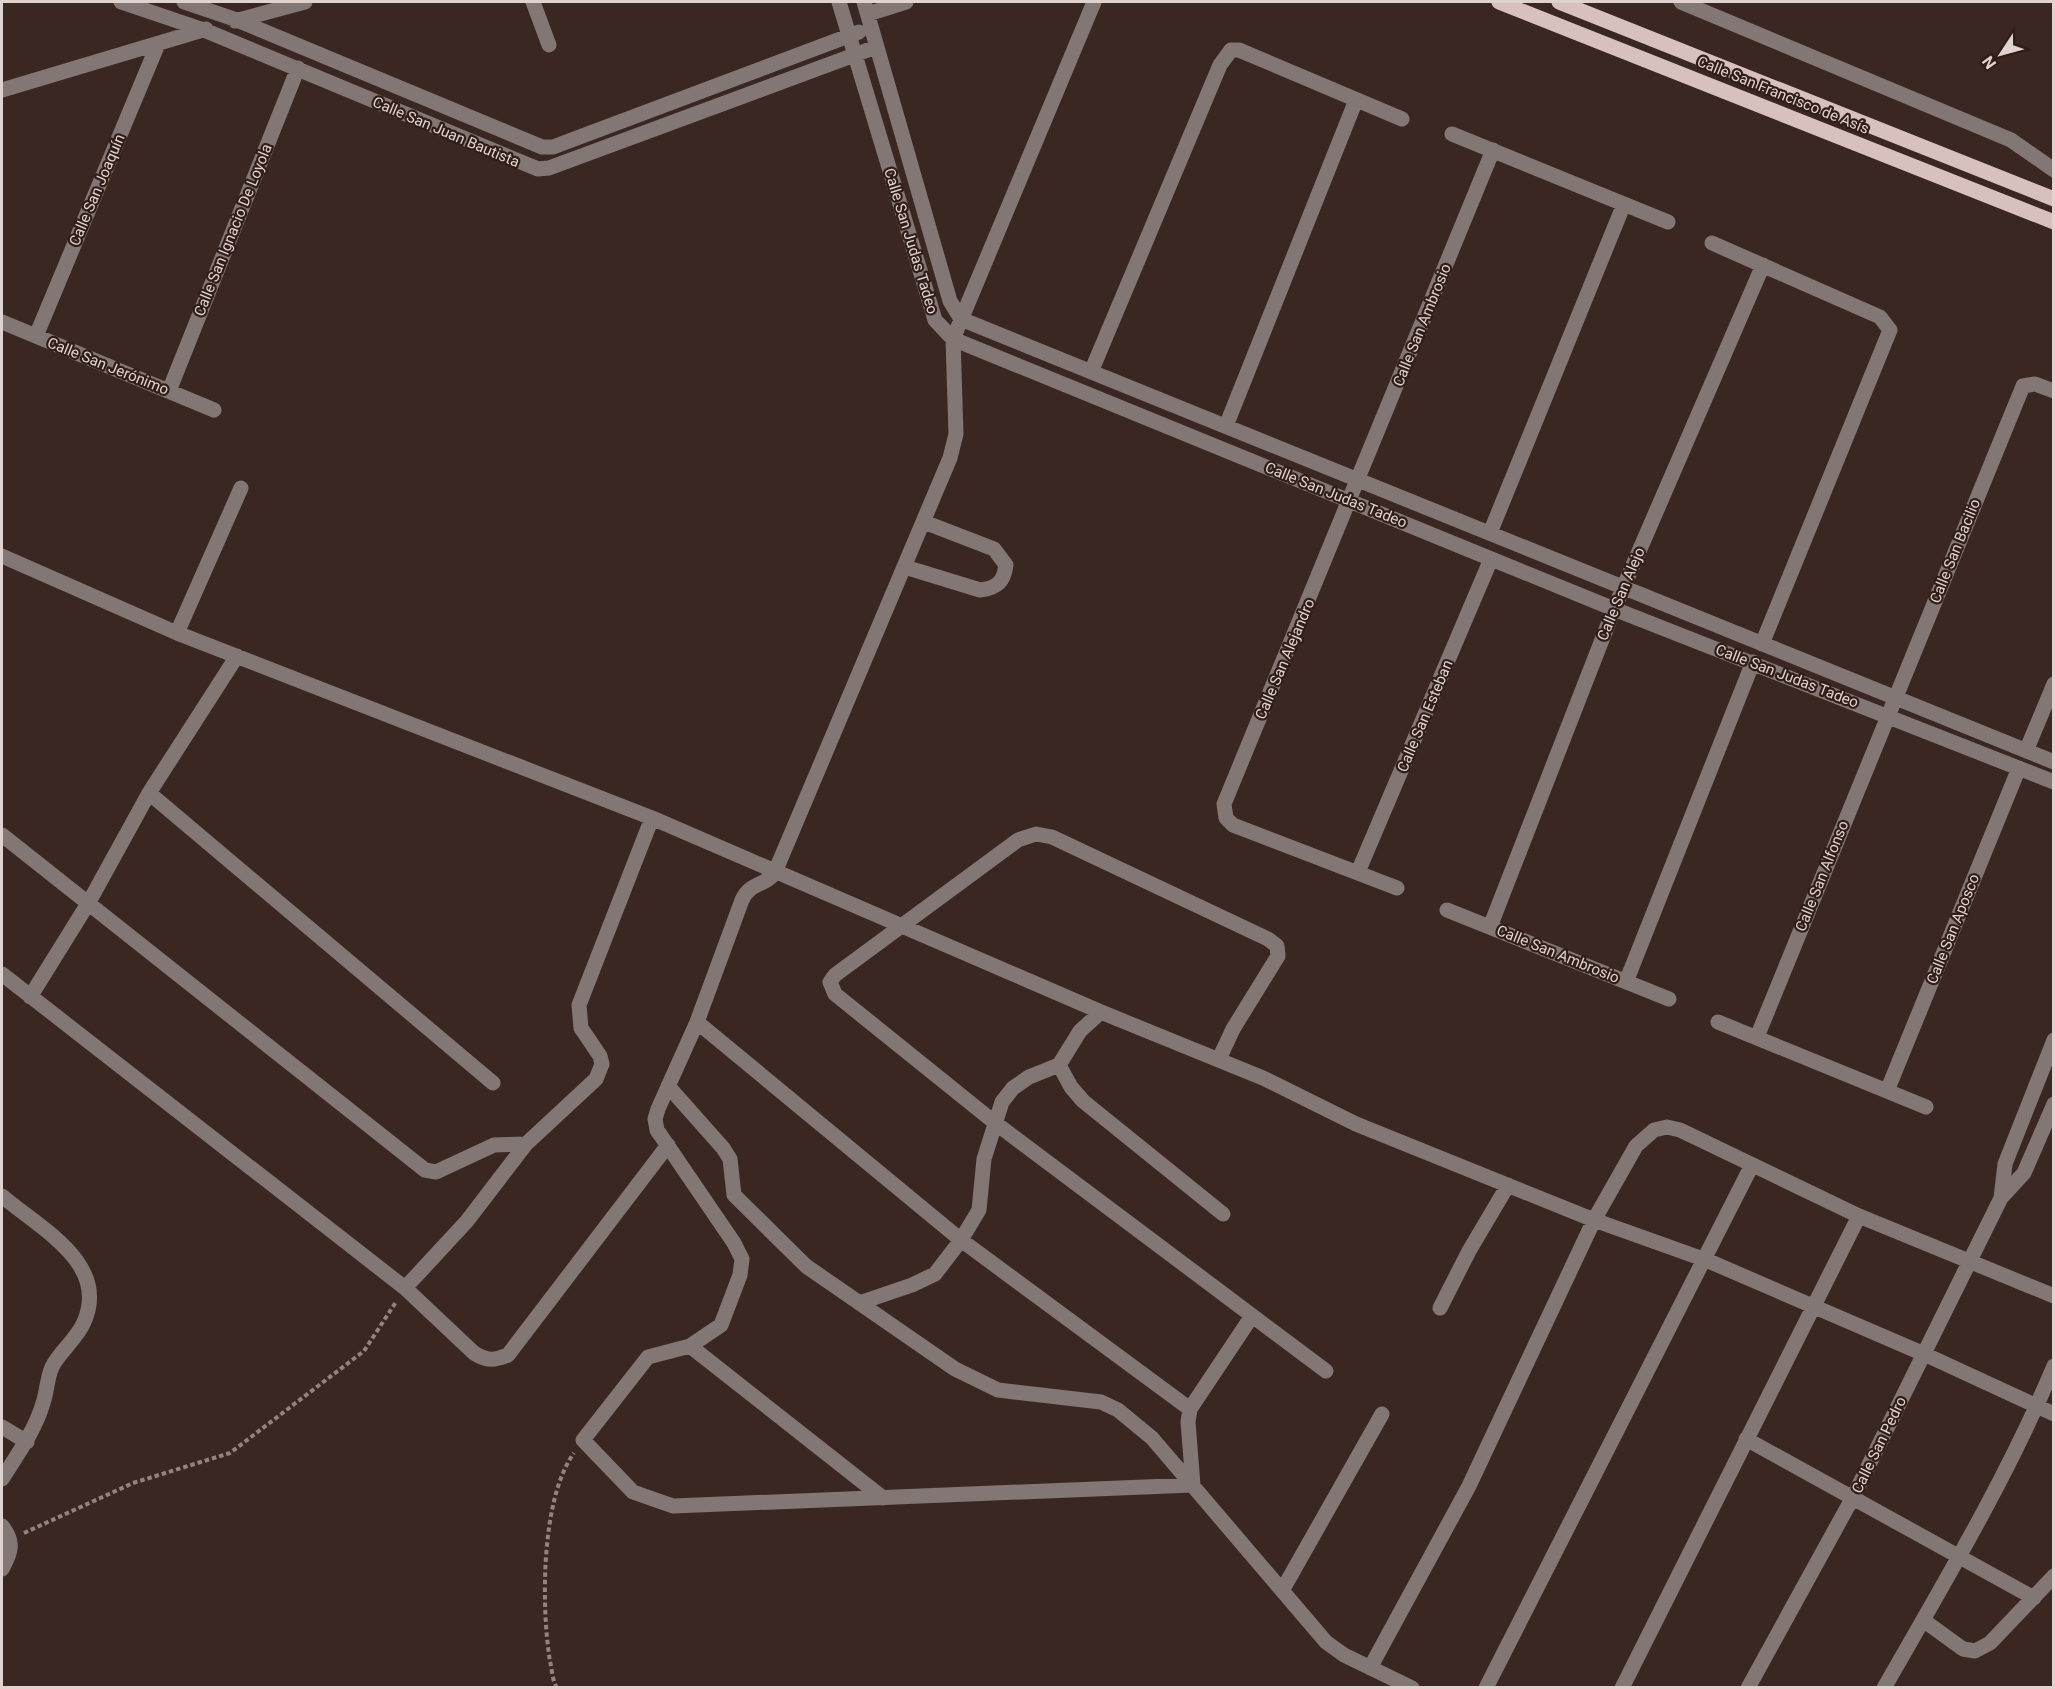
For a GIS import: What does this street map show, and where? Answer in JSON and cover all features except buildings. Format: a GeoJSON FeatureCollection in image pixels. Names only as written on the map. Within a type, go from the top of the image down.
{"type":"FeatureCollection","features":[{"type":"Feature","properties":{"kind":"main road","name":"Calle San Francisco de Asís"},"geometry":{"type":"LineString","coordinates":[[1499,2],[2054,222]]}},
{"type":"Feature","properties":{"kind":"main road","name":"Calle San Francisco de Asís"},"geometry":{"type":"LineString","coordinates":[[1558,2],[2054,199]]}},
{"type":"Feature","properties":{"kind":"street","name":"Calle San Juan Bautista"},"geometry":{"type":"LineString","coordinates":[[121,2],[204,30],[538,169],[549,168],[876,47]]}},
{"type":"Feature","properties":{"kind":"street","name":"Calle San Juan Bautista"},"geometry":{"type":"LineString","coordinates":[[184,2],[237,20],[542,147],[553,147],[850,35],[867,14],[906,2]]}},
{"type":"Feature","properties":{"kind":"street"},"geometry":{"type":"LineString","coordinates":[[2,90],[305,2]]}},
{"type":"Feature","properties":{"kind":"street"},"geometry":{"type":"LineString","coordinates":[[533,2],[549,45]]}},
{"type":"Feature","properties":{"kind":"street","name":"Calle San Judas Tadeo"},"geometry":{"type":"LineString","coordinates":[[839,2],[935,320],[953,339],[1614,609],[2054,782]]}},
{"type":"Feature","properties":{"kind":"street"},"geometry":{"type":"LineString","coordinates":[[1094,2],[953,339],[956,434],[950,458],[775,872],[770,879],[754,884],[745,894],[697,1022],[655,1119],[657,1130],[734,1243],[742,1259],[740,1275],[721,1325],[690,1346],[648,1357],[583,1440],[633,1492],[673,1506],[1193,1485]]}},
{"type":"Feature","properties":{"kind":"street"},"geometry":{"type":"LineString","coordinates":[[1681,2],[2011,140],[2054,170]]}},
{"type":"Feature","properties":{"kind":"street","name":"Calle San Judas Tadeo"},"geometry":{"type":"LineString","coordinates":[[867,14],[950,301],[961,319],[2054,762]]}},
{"type":"Feature","properties":{"kind":"street","name":"Calle San Joaquín"},"geometry":{"type":"LineString","coordinates":[[36,336],[158,44]]}},
{"type":"Feature","properties":{"kind":"street"},"geometry":{"type":"LineString","coordinates":[[1091,372],[1224,56],[1231,50],[1239,50],[1402,119]]}},
{"type":"Feature","properties":{"kind":"street","name":"Calle San Ignacio De Loyola"},"geometry":{"type":"LineString","coordinates":[[169,391],[298,68]]}},
{"type":"Feature","properties":{"kind":"street"},"geometry":{"type":"LineString","coordinates":[[1226,426],[1356,100]]}},
{"type":"Feature","properties":{"kind":"street"},"geometry":{"type":"LineString","coordinates":[[1452,134],[1668,222]]}},
{"type":"Feature","properties":{"kind":"street","name":"Calle San Ambrosio"},"geometry":{"type":"LineString","coordinates":[[1351,500],[1493,150]]}},
{"type":"Feature","properties":{"kind":"street"},"geometry":{"type":"LineString","coordinates":[[1490,533],[1624,204]]}},
{"type":"Feature","properties":{"kind":"street"},"geometry":{"type":"LineString","coordinates":[[1712,243],[1881,317],[1890,330],[1762,644]]}},
{"type":"Feature","properties":{"kind":"street","name":"Calle San Alejo"},"geometry":{"type":"LineString","coordinates":[[1490,927],[1623,586],[1763,265]]}},
{"type":"Feature","properties":{"kind":"street","name":"Calle San Jerónimo"},"geometry":{"type":"LineString","coordinates":[[2,322],[214,410]]}},
{"type":"Feature","properties":{"kind":"street","name":"Calle San Bacilio"},"geometry":{"type":"LineString","coordinates":[[1887,715],[2023,386],[2035,384],[2054,392]]}},
{"type":"Feature","properties":{"kind":"street"},"geometry":{"type":"LineString","coordinates":[[177,633],[241,488]]}},
{"type":"Feature","properties":{"kind":"street","name":"Calle San Alejandro"},"geometry":{"type":"LineString","coordinates":[[1351,500],[1226,800],[1226,818],[1233,825],[1358,872]]}},
{"type":"Feature","properties":{"kind":"street"},"geometry":{"type":"LineString","coordinates":[[905,567],[980,590],[993,589],[1004,578],[1006,565],[994,549],[924,522]]}},
{"type":"Feature","properties":{"kind":"street"},"geometry":{"type":"LineString","coordinates":[[2,556],[177,633],[652,818],[902,924],[1101,1012],[1219,1059],[1356,1124],[1594,1220],[1706,1260],[1924,1354],[2054,1414]]}},
{"type":"Feature","properties":{"kind":"street","name":"Calle San Esteban"},"geometry":{"type":"LineString","coordinates":[[1358,872],[1491,559]]}},
{"type":"Feature","properties":{"kind":"street"},"geometry":{"type":"LineString","coordinates":[[30,997],[89,902],[149,793],[237,656]]}},
{"type":"Feature","properties":{"kind":"street"},"geometry":{"type":"LineString","coordinates":[[1626,982],[1753,662]]}},
{"type":"Feature","properties":{"kind":"street"},"geometry":{"type":"LineString","coordinates":[[2026,751],[2054,684]]}},
{"type":"Feature","properties":{"kind":"street","name":"Calle San Alfonso"},"geometry":{"type":"LineString","coordinates":[[1757,1037],[1887,715]]}},
{"type":"Feature","properties":{"kind":"street","name":"Calle San Aposco"},"geometry":{"type":"LineString","coordinates":[[1887,1090],[2019,768]]}},
{"type":"Feature","properties":{"kind":"street"},"geometry":{"type":"LineString","coordinates":[[149,793],[493,1083]]}},
{"type":"Feature","properties":{"kind":"street"},"geometry":{"type":"LineString","coordinates":[[405,1288],[466,1221],[526,1144],[596,1079],[600,1071],[600,1056],[579,1022],[579,1005],[652,818]]}},
{"type":"Feature","properties":{"kind":"street"},"geometry":{"type":"LineString","coordinates":[[1219,1059],[1233,1029],[1278,956],[1277,946],[1268,939],[1052,837],[1036,834],[1018,840],[902,924],[835,975],[830,982],[831,989],[994,1122],[1326,1371]]}},
{"type":"Feature","properties":{"kind":"street"},"geometry":{"type":"LineString","coordinates":[[2,835],[425,1170],[436,1172],[494,1145],[526,1144]]}},
{"type":"Feature","properties":{"kind":"street"},"geometry":{"type":"LineString","coordinates":[[1358,872],[1397,888]]}},
{"type":"Feature","properties":{"kind":"street","name":"Calle San Ambrosio"},"geometry":{"type":"LineString","coordinates":[[1447,909],[1669,999]]}},
{"type":"Feature","properties":{"kind":"street"},"geometry":{"type":"LineString","coordinates":[[2,974],[405,1288],[474,1353],[485,1360],[495,1360],[508,1355],[668,1145]]}},
{"type":"Feature","properties":{"kind":"street"},"geometry":{"type":"LineString","coordinates":[[859,1303],[912,1285],[935,1274],[961,1240],[979,1210],[984,1159],[1002,1102],[1012,1088],[1029,1077],[1059,1065],[1080,1030],[1101,1012]]}},
{"type":"Feature","properties":{"kind":"street"},"geometry":{"type":"LineString","coordinates":[[697,1022],[961,1240],[1190,1409]]}},
{"type":"Feature","properties":{"kind":"street"},"geometry":{"type":"LineString","coordinates":[[1718,1022],[1926,1107]]}},
{"type":"Feature","properties":{"kind":"street","name":"Calle San Pedro"},"geometry":{"type":"LineString","coordinates":[[1748,1688],[1853,1497],[1971,1262],[2001,1198],[2006,1164],[2054,1040]]}},
{"type":"Feature","properties":{"kind":"street"},"geometry":{"type":"LineString","coordinates":[[1059,1065],[1071,1087],[1083,1101],[1223,1214]]}},
{"type":"Feature","properties":{"kind":"street"},"geometry":{"type":"LineString","coordinates":[[668,1086],[730,1159],[734,1195],[806,1266],[955,1369],[976,1381],[998,1390],[1101,1402],[1118,1410],[1152,1438],[1326,1642],[1344,1656],[1412,1688]]}},
{"type":"Feature","properties":{"kind":"street","name":"Calle San Pedro"},"geometry":{"type":"LineString","coordinates":[[2001,1198],[2024,1173],[2054,1104]]}},
{"type":"Feature","properties":{"kind":"street"},"geometry":{"type":"LineString","coordinates":[[1370,1668],[1468,1486],[1594,1220],[1636,1146],[1654,1130],[1667,1127],[1680,1130],[1859,1216],[2054,1296]]}},
{"type":"Feature","properties":{"kind":"street"},"geometry":{"type":"LineString","coordinates":[[1486,1688],[1706,1260],[1752,1165]]}},
{"type":"Feature","properties":{"kind":"street"},"geometry":{"type":"LineString","coordinates":[[1440,1308],[1469,1251],[1508,1185]]}},
{"type":"Feature","properties":{"kind":"street"},"geometry":{"type":"LineString","coordinates":[[2,1196],[77,1259],[89,1280],[90,1300],[84,1323],[52,1368],[43,1404],[27,1442],[2,1479]]}},
{"type":"Feature","properties":{"kind":"street"},"geometry":{"type":"LineString","coordinates":[[1622,1688],[1859,1216]]}},
{"type":"Feature","properties":{"kind":"street"},"geometry":{"type":"LineString","coordinates":[[1193,1485],[1188,1422],[1190,1409],[1252,1316]]}},
{"type":"Feature","properties":{"kind":"street"},"geometry":{"type":"LineString","coordinates":[[690,1346],[883,1498]]}},
{"type":"Feature","properties":{"kind":"street"},"geometry":{"type":"LineString","coordinates":[[1884,1688],[1959,1557],[2037,1407],[2054,1366]]}},
{"type":"Feature","properties":{"kind":"street"},"geometry":{"type":"LineString","coordinates":[[1283,1589],[1382,1414]]}},
{"type":"Feature","properties":{"kind":"street"},"geometry":{"type":"LineString","coordinates":[[2,1426],[27,1442]]}},
{"type":"Feature","properties":{"kind":"street"},"geometry":{"type":"LineString","coordinates":[[1746,1439],[2034,1598]]}},
{"type":"Feature","properties":{"kind":"street"},"geometry":{"type":"LineString","coordinates":[[2,1569],[9,1556],[6,1533]]}},
{"type":"Feature","properties":{"kind":"street"},"geometry":{"type":"LineString","coordinates":[[1923,1620],[1963,1649],[1975,1651],[1990,1643],[2054,1576]]}},
{"type":"Feature","properties":{"kind":"path"},"geometry":{"type":"LineString","coordinates":[[6,1533],[134,1483],[230,1453],[364,1351],[405,1288]]}},
{"type":"Feature","properties":{"kind":"path"},"geometry":{"type":"LineString","coordinates":[[557,1688],[549,1650],[544,1603],[546,1551],[559,1487],[567,1462],[583,1440]]}}]}
